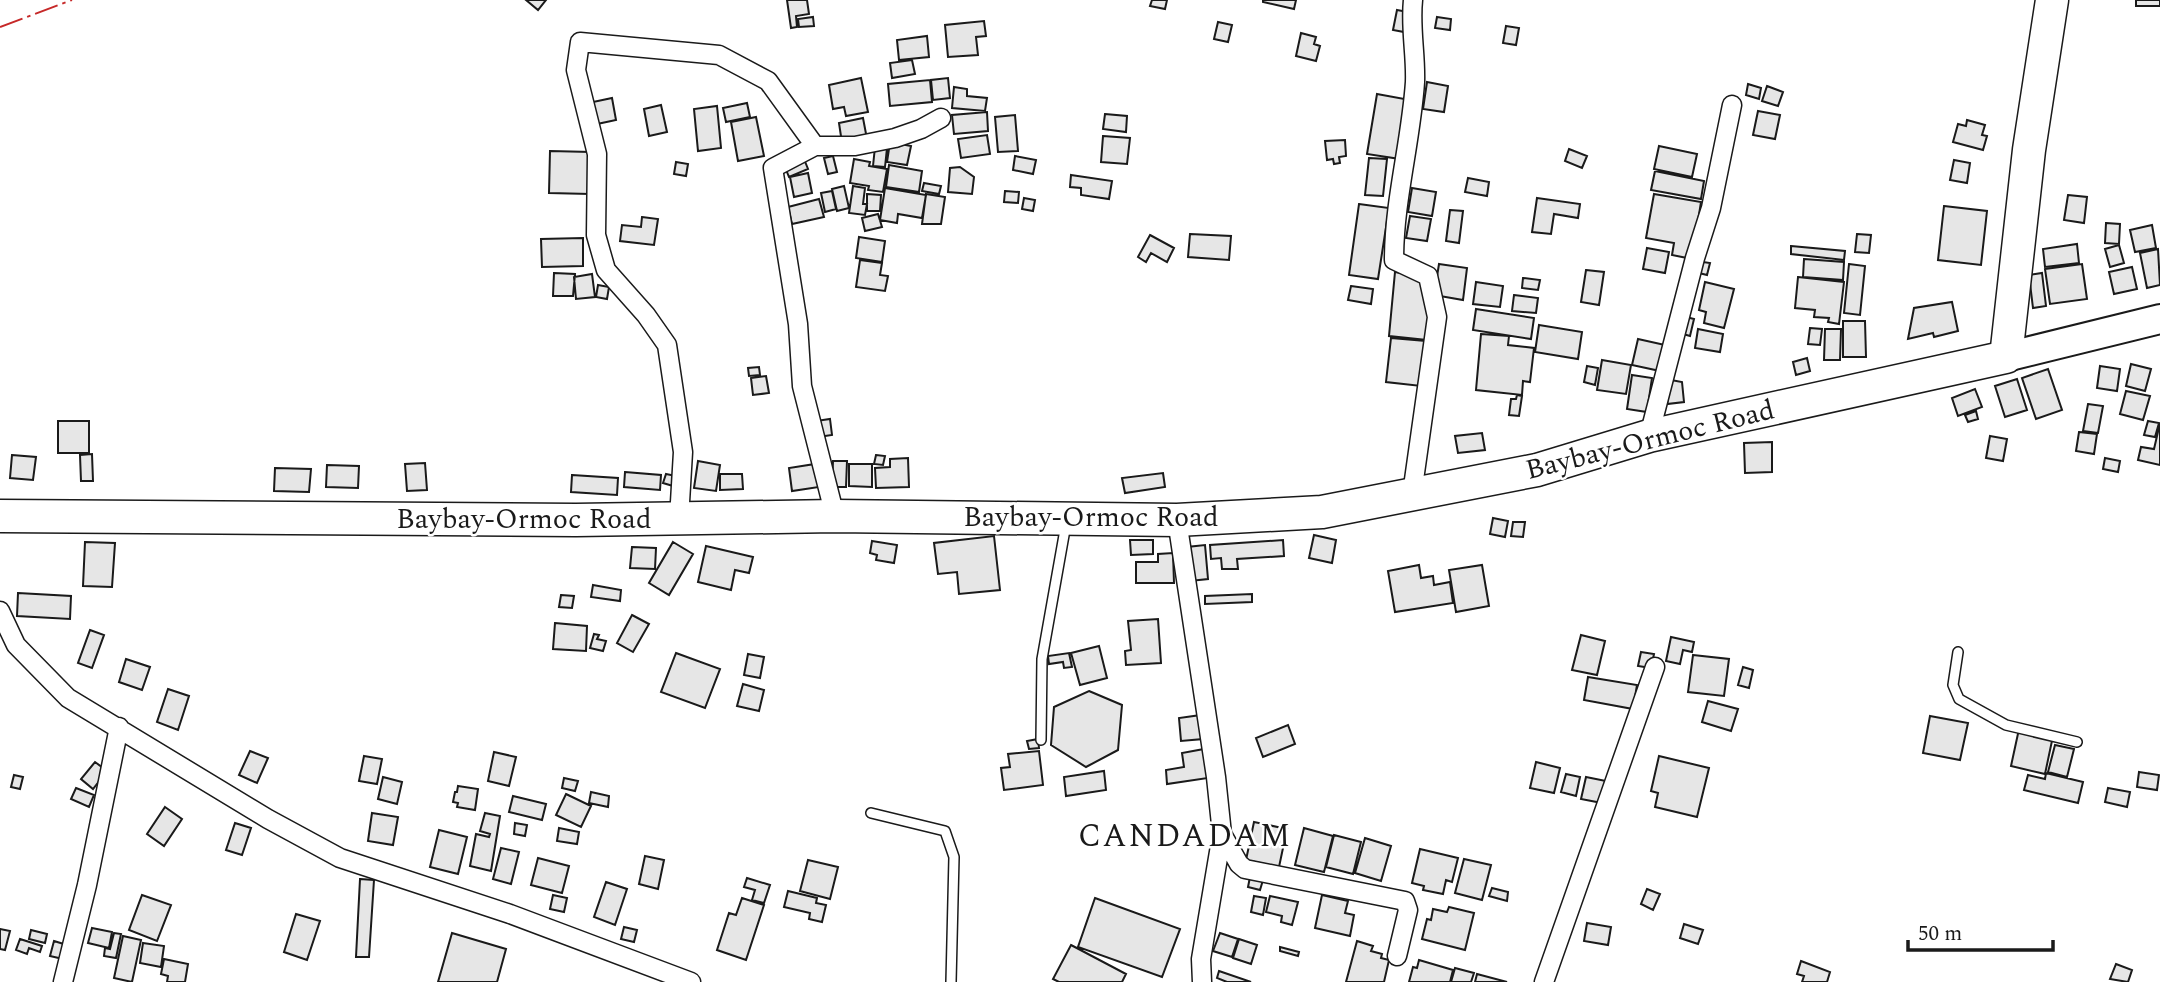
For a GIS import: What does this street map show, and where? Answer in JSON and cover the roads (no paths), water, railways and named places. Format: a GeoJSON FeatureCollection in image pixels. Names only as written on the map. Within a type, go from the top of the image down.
{"type":"FeatureCollection","features":[{"type":"Feature","properties":{"kind":"highway"},"geometry":{"type":"LineString","coordinates":[[2006,357],[2029,150],[2052,0]]}},
{"type":"Feature","properties":{"kind":"highway","name":"Baybay-Ormoc Road"},"geometry":{"type":"LineString","coordinates":[[0,516],[576,520],[835,516],[1177,520],[1322,512],[1537,470],[1649,436],[2006,357]]}},
{"type":"Feature","properties":{"kind":"main road","name":"Baybay-Ormoc Road"},"geometry":{"type":"LineString","coordinates":[[2006,357],[2160,320]]}},
{"type":"Feature","properties":{"kind":"street"},"geometry":{"type":"LineString","coordinates":[[1412,494],[1437,317],[1428,276],[1394,260],[1394,232],[1415,80],[1411,25],[1413,0]]}},
{"type":"Feature","properties":{"kind":"street"},"geometry":{"type":"LineString","coordinates":[[679,519],[683,452],[667,345],[646,315],[606,271],[596,235],[597,154],[576,70],[580,42],[719,55],[768,81],[815,146]]}},
{"type":"Feature","properties":{"kind":"street"},"geometry":{"type":"LineString","coordinates":[[1649,436],[1695,258],[1711,208],[1732,105]]}},
{"type":"Feature","properties":{"kind":"street"},"geometry":{"type":"LineString","coordinates":[[835,516],[802,386],[798,324],[774,168],[815,146],[855,146],[895,138],[921,129],[941,118]]}},
{"type":"Feature","properties":{"kind":"street"},"geometry":{"type":"LineString","coordinates":[[1177,520],[1216,777],[1222,834],[1201,959],[1202,982]]}},
{"type":"Feature","properties":{"kind":"street"},"geometry":{"type":"LineString","coordinates":[[0,611],[16,645],[68,698],[120,727],[268,819],[340,858],[510,914],[691,982]]}},
{"type":"Feature","properties":{"kind":"street"},"geometry":{"type":"LineString","coordinates":[[1544,982],[1655,667]]}},
{"type":"Feature","properties":{"kind":"street"},"geometry":{"type":"LineString","coordinates":[[63,982],[87,885],[120,727]]}},
{"type":"Feature","properties":{"kind":"street"},"geometry":{"type":"LineString","coordinates":[[1222,834],[1238,864],[1245,869],[1405,901],[1408,910],[1398,956]]}},
{"type":"Feature","properties":{"kind":"lane"},"geometry":{"type":"LineString","coordinates":[[1041,740],[1042,659],[1067,519]]}},
{"type":"Feature","properties":{"kind":"lane"},"geometry":{"type":"LineString","coordinates":[[1958,652],[1954,685],[1959,699],[2006,725],[2077,743]]}},
{"type":"Feature","properties":{"kind":"lane"},"geometry":{"type":"LineString","coordinates":[[872,813],[945,831],[954,857],[951,982]]}},
{"type":"Feature","properties":{"kind":"district","name":"CANDADAM"},"geometry":{"type":"Point","coordinates":[1185,836]}}]}
